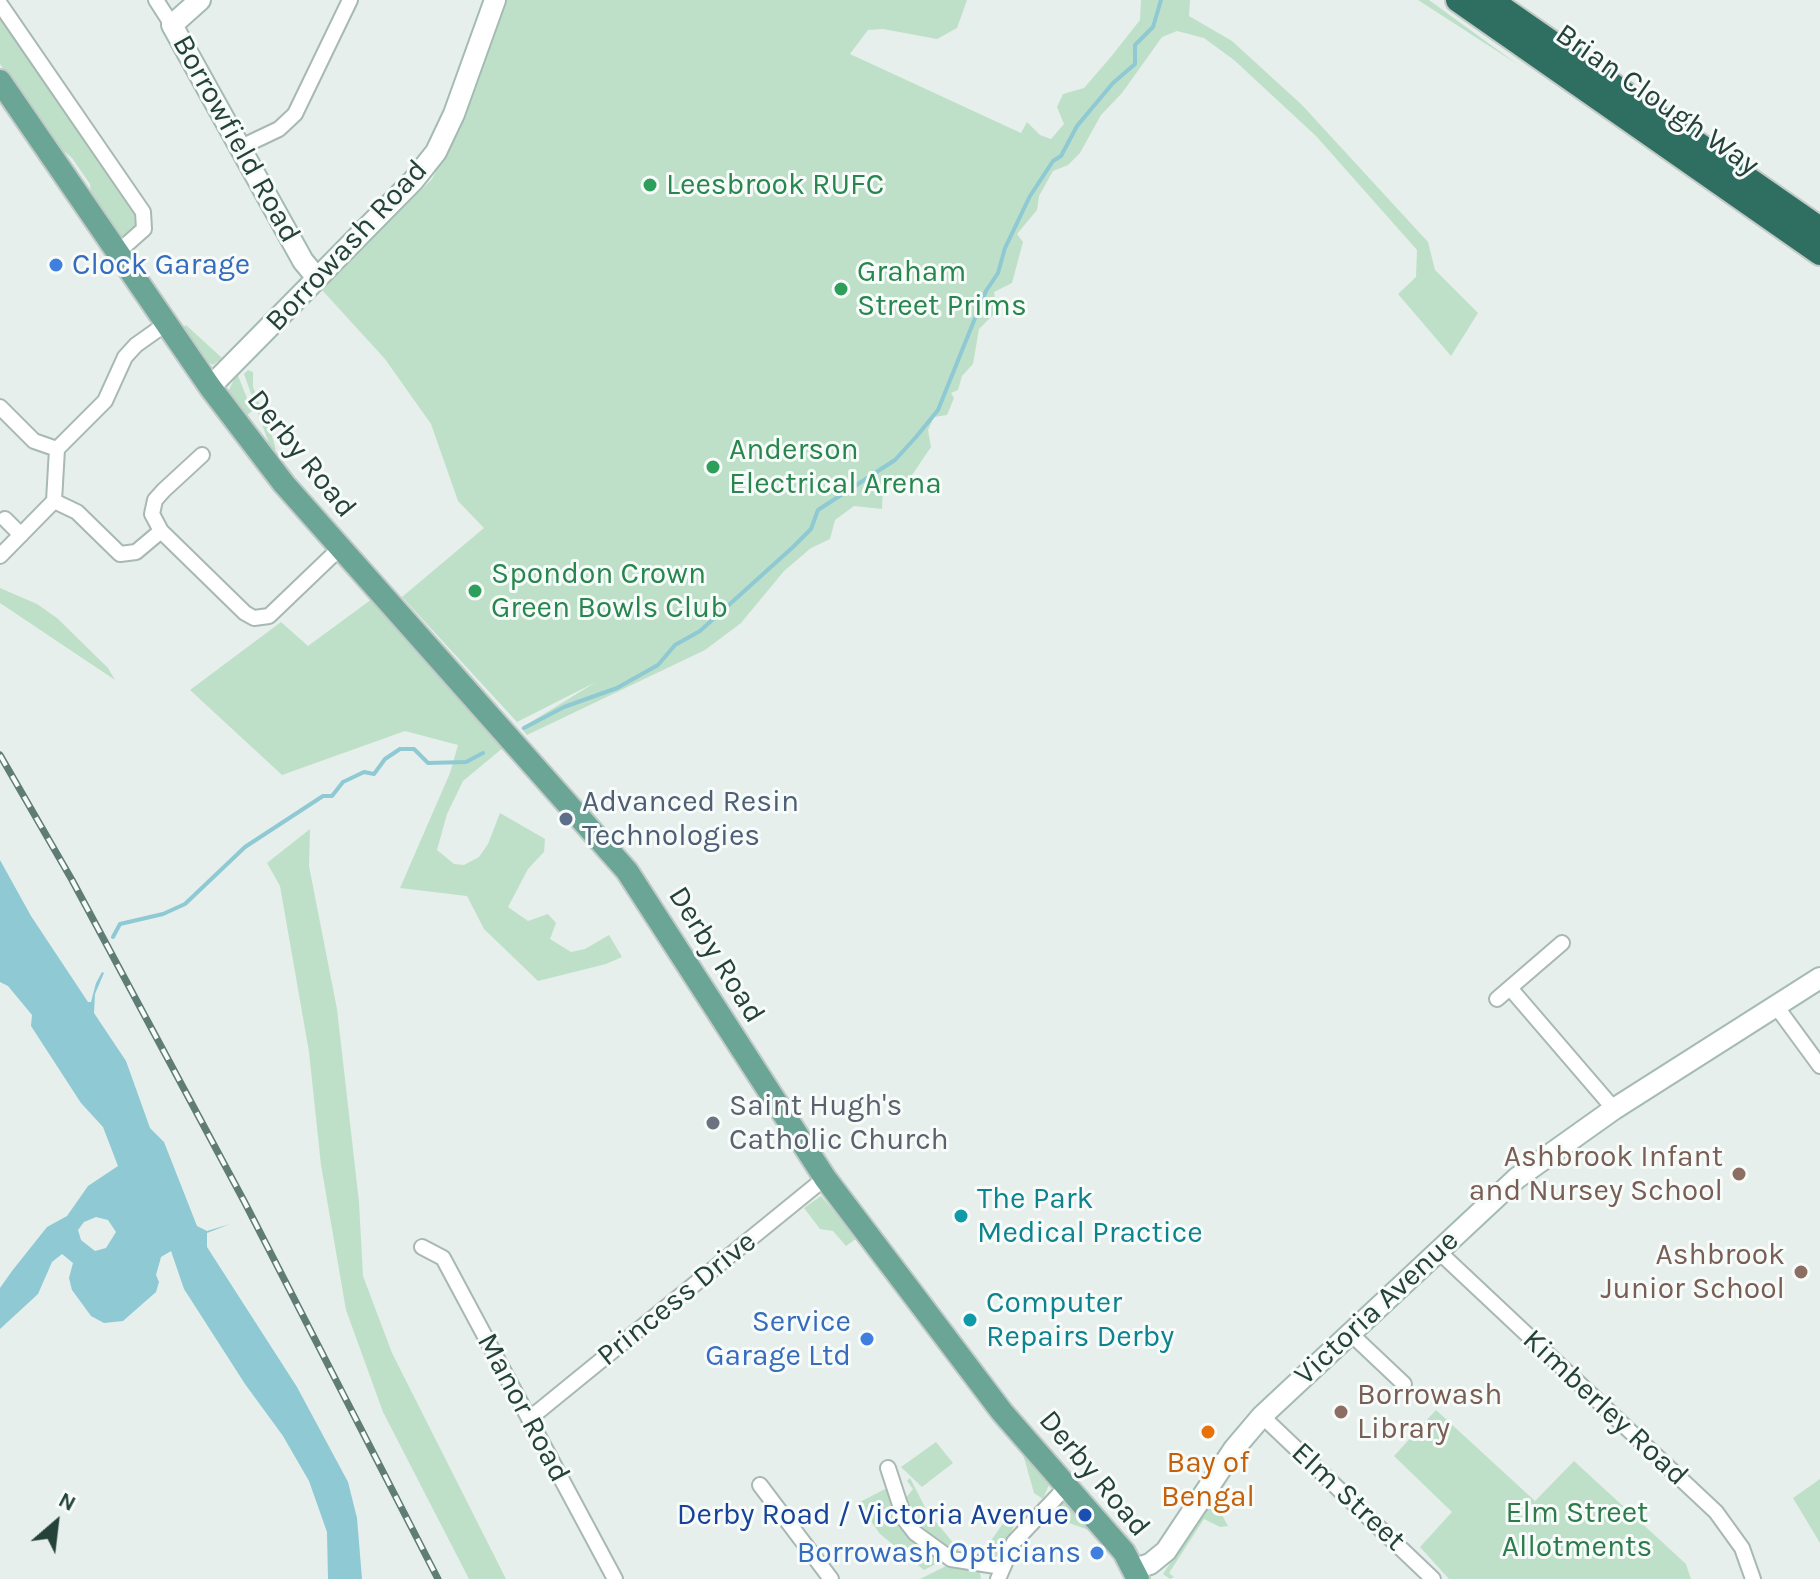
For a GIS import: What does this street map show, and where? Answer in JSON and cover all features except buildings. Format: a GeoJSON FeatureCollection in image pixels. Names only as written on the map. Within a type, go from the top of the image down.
{"type":"FeatureCollection","features":[{"type":"Feature","properties":{"kind":"highway","name":"Brian Clough Way"},"geometry":{"type":"LineString","coordinates":[[1458,0],[1820,253]]}},
{"type":"Feature","properties":{"kind":"highway","name":"Brian Clough Way"},"geometry":{"type":"LineString","coordinates":[[1490,0],[1820,229]]}},
{"type":"Feature","properties":{"kind":"main road","name":"Derby Road"},"geometry":{"type":"LineString","coordinates":[[4,96],[118,252],[210,387],[284,484],[586,821],[627,871],[825,1178],[1002,1412],[1118,1544],[1136,1574]]}},
{"type":"Feature","properties":{"kind":"street","name":"Borrowfield Road"},"geometry":{"type":"LineString","coordinates":[[156,0],[303,261],[317,278]]}},
{"type":"Feature","properties":{"kind":"street"},"geometry":{"type":"LineString","coordinates":[[172,25],[200,0]]}},
{"type":"Feature","properties":{"kind":"street"},"geometry":{"type":"LineString","coordinates":[[239,148],[279,129],[295,114],[350,0]]}},
{"type":"Feature","properties":{"kind":"street","name":"Borrowash Road"},"geometry":{"type":"LineString","coordinates":[[210,387],[413,181],[436,152],[454,114],[495,0]]}},
{"type":"Feature","properties":{"kind":"street"},"geometry":{"type":"LineString","coordinates":[[0,4],[143,212],[144,229],[118,252]]}},
{"type":"Feature","properties":{"kind":"street"},"geometry":{"type":"LineString","coordinates":[[0,556],[54,501],[57,449],[105,401],[125,357],[136,345],[167,323]]}},
{"type":"Feature","properties":{"kind":"street"},"geometry":{"type":"LineString","coordinates":[[0,407],[34,441],[57,449]]}},
{"type":"Feature","properties":{"kind":"street"},"geometry":{"type":"LineString","coordinates":[[202,455],[155,500],[152,514],[161,531],[254,618],[264,618],[279,609],[340,548]]}},
{"type":"Feature","properties":{"kind":"street"},"geometry":{"type":"LineString","coordinates":[[54,501],[77,512],[120,554],[136,552],[161,531]]}},
{"type":"Feature","properties":{"kind":"street"},"geometry":{"type":"LineString","coordinates":[[5,519],[21,535]]}},
{"type":"Feature","properties":{"kind":"street"},"geometry":{"type":"LineString","coordinates":[[1497,999],[1562,943]]}},
{"type":"Feature","properties":{"kind":"street","name":"Victoria Avenue"},"geometry":{"type":"LineString","coordinates":[[1136,1574],[1166,1551],[1234,1449],[1262,1416],[1437,1250],[1541,1159],[1820,978]]}},
{"type":"Feature","properties":{"kind":"street"},"geometry":{"type":"LineString","coordinates":[[1510,988],[1614,1109]]}},
{"type":"Feature","properties":{"kind":"street"},"geometry":{"type":"LineString","coordinates":[[1776,1006],[1820,1066]]}},
{"type":"Feature","properties":{"kind":"street","name":"Princess Drive"},"geometry":{"type":"LineString","coordinates":[[529,1419],[825,1178]]}},
{"type":"Feature","properties":{"kind":"street","name":"Manor Road"},"geometry":{"type":"LineString","coordinates":[[422,1247],[443,1258],[615,1579]]}},
{"type":"Feature","properties":{"kind":"street","name":"Kimberley Road"},"geometry":{"type":"LineString","coordinates":[[1437,1250],[1716,1512],[1742,1548],[1753,1579]]}},
{"type":"Feature","properties":{"kind":"street"},"geometry":{"type":"LineString","coordinates":[[1350,1333],[1404,1384]]}},
{"type":"Feature","properties":{"kind":"street","name":"Elm Street"},"geometry":{"type":"LineString","coordinates":[[1262,1416],[1431,1578]]}},
{"type":"Feature","properties":{"kind":"street"},"geometry":{"type":"LineString","coordinates":[[888,1468],[895,1479],[899,1504],[915,1533],[951,1559],[1000,1573],[1024,1529],[1067,1486]]}},
{"type":"Feature","properties":{"kind":"street"},"geometry":{"type":"LineString","coordinates":[[760,1485],[777,1494],[831,1579]]}},
{"type":"Feature","properties":{"kind":"green space"},"geometry":{"type":"Polygon","coordinates":[[[504,0],[967,0],[957,28],[937,39],[883,29],[868,30],[850,54],[1021,133],[1027,122],[1040,135],[1051,139],[1064,124],[1057,107],[1063,94],[1084,88],[1110,58],[1140,20],[1141,0],[1190,0],[1189,16],[1232,41],[1302,105],[1428,242],[1435,270],[1478,313],[1451,356],[1398,294],[1416,277],[1417,250],[1316,136],[1234,60],[1204,38],[1177,31],[1162,37],[1122,93],[1101,115],[1080,153],[1068,165],[1053,171],[1039,196],[1037,210],[1017,234],[1023,242],[1012,283],[994,292],[997,311],[979,329],[973,364],[962,376],[958,390],[951,393],[954,398],[947,415],[934,417],[928,430],[931,447],[906,484],[883,488],[882,509],[854,506],[835,520],[830,539],[811,548],[784,571],[741,623],[705,650],[527,735],[521,728],[596,682],[517,722],[402,597],[484,528],[458,501],[431,424],[385,359],[322,290],[432,179],[454,136],[504,0]]]}},
{"type":"Feature","properties":{"kind":"green space"},"geometry":{"type":"Polygon","coordinates":[[[1418,0],[1429,0],[1517,64],[1418,0]]]}},
{"type":"Feature","properties":{"kind":"green space"},"geometry":{"type":"Polygon","coordinates":[[[0,13],[139,211],[141,225],[123,238],[113,230],[91,195],[90,184],[72,158],[52,141],[0,64],[0,13]]]}},
{"type":"Feature","properties":{"kind":"green space"},"geometry":{"type":"Polygon","coordinates":[[[186,325],[222,358],[213,365],[203,359],[180,329],[186,325]]]}},
{"type":"Feature","properties":{"kind":"green space"},"geometry":{"type":"Polygon","coordinates":[[[248,370],[253,372],[253,387],[273,439],[276,450],[272,452],[244,374],[248,370]]]}},
{"type":"Feature","properties":{"kind":"green space"},"geometry":{"type":"Polygon","coordinates":[[[237,373],[252,411],[244,418],[228,392],[237,373]]]}},
{"type":"Feature","properties":{"kind":"green space"},"geometry":{"type":"Polygon","coordinates":[[[0,588],[37,604],[57,618],[108,668],[115,680],[0,603],[0,588]]]}},
{"type":"Feature","properties":{"kind":"green space"},"geometry":{"type":"Polygon","coordinates":[[[372,599],[504,747],[463,781],[447,814],[437,850],[454,864],[464,865],[479,857],[488,844],[500,813],[545,839],[544,852],[528,869],[508,907],[528,921],[548,914],[556,923],[550,939],[571,952],[585,949],[609,935],[622,957],[538,981],[484,929],[467,896],[400,888],[450,773],[458,745],[405,731],[282,775],[190,690],[281,622],[308,646],[372,599]]]}},
{"type":"Feature","properties":{"kind":"green space"},"geometry":{"type":"Polygon","coordinates":[[[310,829],[309,866],[337,1009],[359,1202],[363,1276],[392,1353],[506,1579],[469,1579],[383,1412],[346,1310],[321,1165],[309,1052],[280,886],[267,863],[310,829]]]}},
{"type":"Feature","properties":{"kind":"green space"},"geometry":{"type":"Polygon","coordinates":[[[821,1196],[857,1238],[846,1246],[833,1231],[820,1229],[804,1208],[821,1196]]]}},
{"type":"Feature","properties":{"kind":"green space","name":"Elm Street Allotments"},"geometry":{"type":"Polygon","coordinates":[[[1436,1410],[1535,1501],[1574,1461],[1686,1564],[1691,1579],[1449,1579],[1420,1547],[1452,1512],[1394,1456],[1436,1410]]]}},
{"type":"Feature","properties":{"kind":"green space"},"geometry":{"type":"Polygon","coordinates":[[[936,1442],[953,1463],[922,1487],[901,1467],[936,1442]]]}},
{"type":"Feature","properties":{"kind":"green space"},"geometry":{"type":"Polygon","coordinates":[[[1021,1447],[1051,1480],[1043,1499],[1034,1493],[1021,1447]]]}},
{"type":"Feature","properties":{"kind":"green space"},"geometry":{"type":"Polygon","coordinates":[[[910,1478],[927,1511],[959,1550],[953,1554],[914,1524],[905,1499],[913,1489],[907,1481],[910,1478]]]}},
{"type":"Feature","properties":{"kind":"green space"},"geometry":{"type":"Polygon","coordinates":[[[1820,1479],[1820,1543],[1793,1498],[1820,1479]]]}},
{"type":"Feature","properties":{"kind":"green space"},"geometry":{"type":"Polygon","coordinates":[[[891,1486],[913,1540],[942,1561],[924,1570],[880,1534],[858,1503],[891,1486]]]}},
{"type":"Feature","properties":{"kind":"green space"},"geometry":{"type":"Polygon","coordinates":[[[1066,1501],[1094,1532],[1047,1515],[1058,1502],[1066,1501]]]}},
{"type":"Feature","properties":{"kind":"green space"},"geometry":{"type":"Polygon","coordinates":[[[1216,1504],[1228,1526],[1220,1527],[1204,1519],[1169,1573],[1174,1577],[1170,1579],[1163,1574],[1208,1506],[1216,1504]]]}},
{"type":"Feature","properties":{"kind":"green space"},"geometry":{"type":"Polygon","coordinates":[[[1030,1506],[1014,1526],[998,1558],[984,1562],[983,1552],[1004,1522],[1018,1510],[1030,1506]]]}},
{"type":"Feature","properties":{"kind":"green space"},"geometry":{"type":"Polygon","coordinates":[[[950,1564],[980,1572],[981,1579],[920,1579],[950,1564]]]}},
{"type":"Feature","properties":{"kind":"water"},"geometry":{"type":"Polygon","coordinates":[[[0,860],[31,916],[88,1002],[91,1002],[96,983],[104,973],[95,994],[94,1013],[126,1061],[150,1128],[164,1142],[197,1226],[207,1231],[230,1224],[207,1233],[207,1247],[297,1387],[348,1482],[357,1518],[362,1579],[328,1579],[327,1532],[309,1481],[283,1436],[245,1384],[184,1289],[171,1251],[161,1257],[156,1275],[159,1282],[156,1292],[123,1321],[104,1323],[91,1316],[72,1290],[69,1278],[73,1263],[62,1254],[52,1262],[38,1294],[0,1329],[0,1288],[12,1271],[47,1227],[67,1216],[88,1186],[118,1166],[103,1127],[81,1103],[31,1026],[32,1015],[8,986],[0,982],[0,860]],[[96,1217],[84,1222],[78,1230],[81,1240],[95,1251],[106,1248],[116,1232],[108,1220],[96,1217]]]}},
{"type":"Feature","properties":{"kind":"waterway"},"geometry":{"type":"LineString","coordinates":[[524,728],[564,707],[617,688],[658,665],[675,645],[700,631],[793,547],[811,529],[818,510],[895,460],[916,437],[938,410],[986,291],[998,273],[1005,248],[1030,196],[1053,161],[1061,156],[1077,126],[1113,83],[1135,64],[1135,45],[1153,27],[1161,0]]}},
{"type":"Feature","properties":{"kind":"waterway"},"geometry":{"type":"LineString","coordinates":[[113,937],[120,924],[163,914],[185,904],[245,847],[323,796],[332,796],[343,782],[364,772],[374,774],[385,759],[400,749],[414,749],[428,763],[466,762],[483,753]]}},
{"type":"Feature","properties":{"kind":"railway"},"geometry":{"type":"LineString","coordinates":[[0,755],[72,880],[244,1201],[438,1579]]}},
{"type":"Feature","properties":{"kind":"place","name":"Leesbrook RUFC"},"geometry":{"type":"Point","coordinates":[650,185]}},
{"type":"Feature","properties":{"kind":"place","name":"Clock Garage"},"geometry":{"type":"Point","coordinates":[56,265]}},
{"type":"Feature","properties":{"kind":"place","name":"Graham Street Prims"},"geometry":{"type":"Point","coordinates":[841,289]}},
{"type":"Feature","properties":{"kind":"place","name":"Anderson Electrical Arena"},"geometry":{"type":"Point","coordinates":[713,467]}},
{"type":"Feature","properties":{"kind":"place","name":"Spondon Crown Green Bowls Club"},"geometry":{"type":"Point","coordinates":[475,591]}},
{"type":"Feature","properties":{"kind":"place","name":"Advanced Resin Technologies"},"geometry":{"type":"Point","coordinates":[566,819]}},
{"type":"Feature","properties":{"kind":"place","name":"Saint Hugh's Catholic Church"},"geometry":{"type":"Point","coordinates":[713,1123]}},
{"type":"Feature","properties":{"kind":"place","name":"Ashbrook Infant and Nursey School"},"geometry":{"type":"Point","coordinates":[1739,1174]}},
{"type":"Feature","properties":{"kind":"place","name":"The Park Medical Practice"},"geometry":{"type":"Point","coordinates":[961,1216]}},
{"type":"Feature","properties":{"kind":"place","name":"Ashbrook Junior School"},"geometry":{"type":"Point","coordinates":[1801,1272]}},
{"type":"Feature","properties":{"kind":"place","name":"Computer Repairs Derby"},"geometry":{"type":"Point","coordinates":[970,1320]}},
{"type":"Feature","properties":{"kind":"place","name":"Service Garage Ltd"},"geometry":{"type":"Point","coordinates":[867,1339]}},
{"type":"Feature","properties":{"kind":"place","name":"Borrowash Library"},"geometry":{"type":"Point","coordinates":[1341,1412]}},
{"type":"Feature","properties":{"kind":"place","name":"Bay of Bengal"},"geometry":{"type":"Point","coordinates":[1208,1432]}},
{"type":"Feature","properties":{"kind":"place","name":"Derby Road / Victoria Avenue"},"geometry":{"type":"Point","coordinates":[1085,1515]}},
{"type":"Feature","properties":{"kind":"place","name":"Borrowash Opticians"},"geometry":{"type":"Point","coordinates":[1097,1553]}}]}
